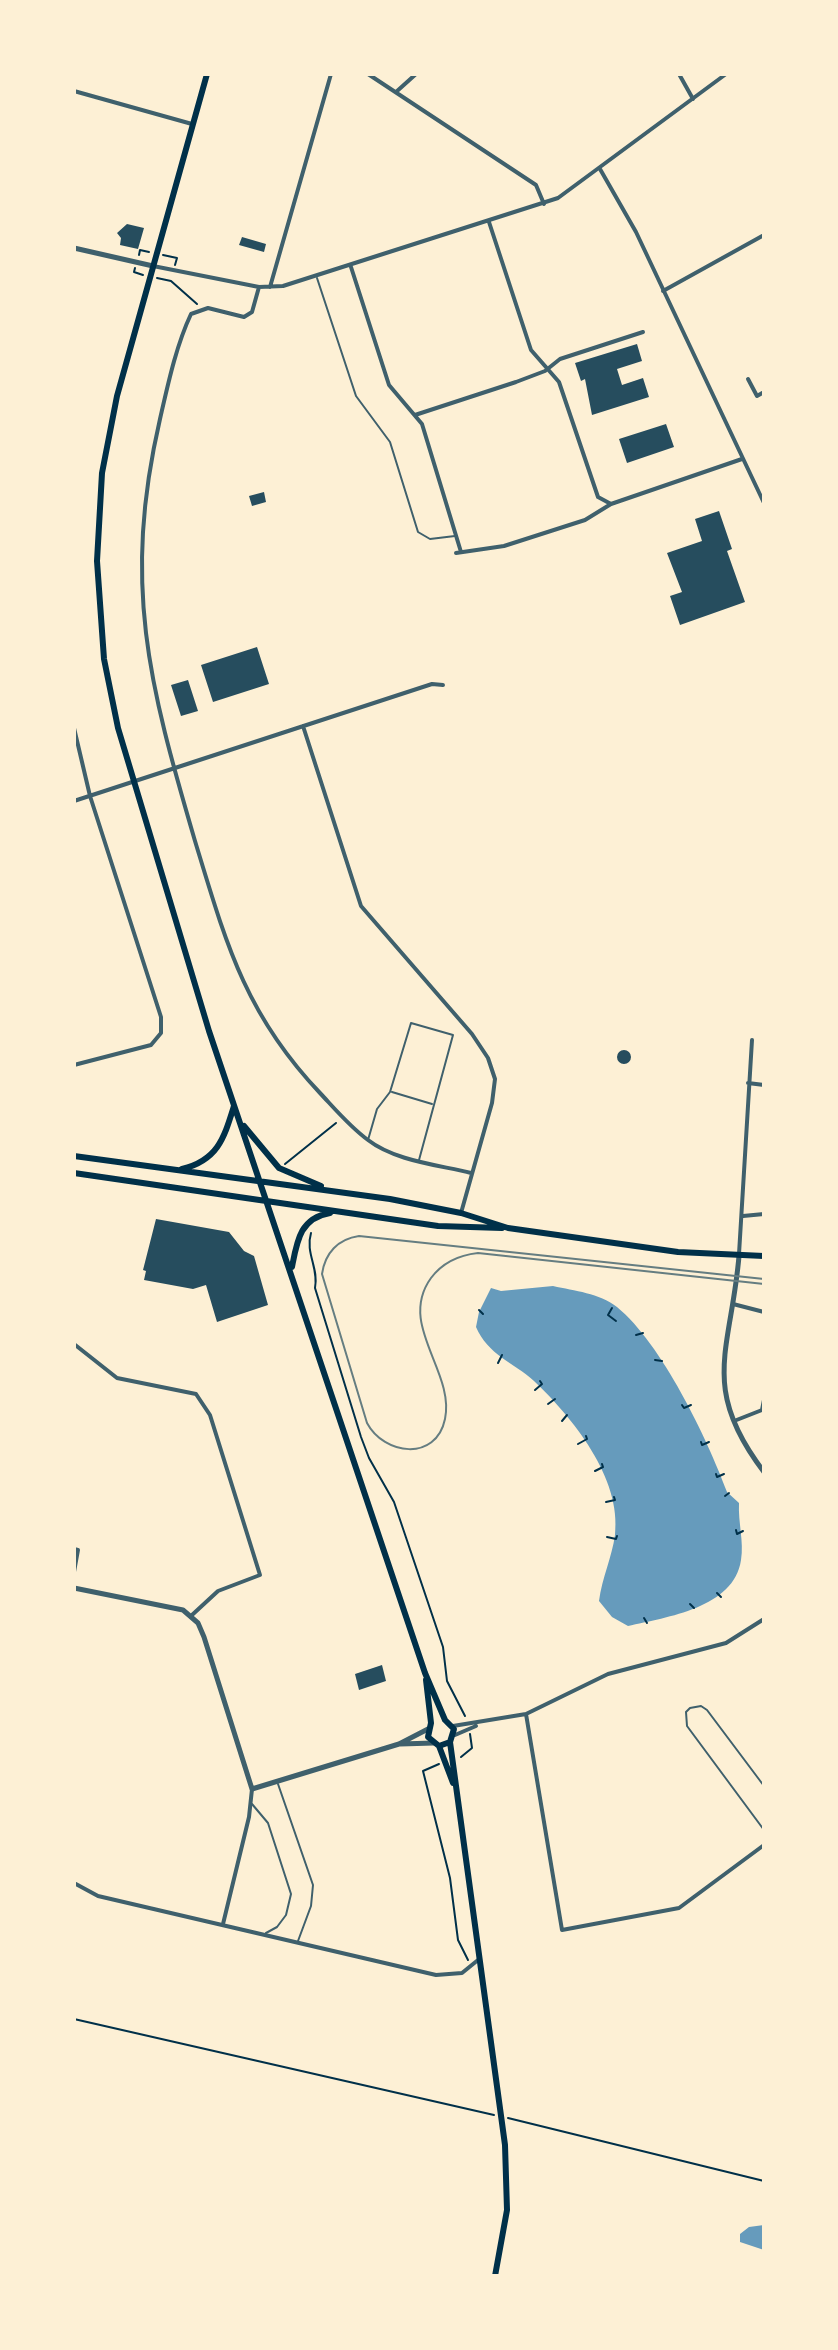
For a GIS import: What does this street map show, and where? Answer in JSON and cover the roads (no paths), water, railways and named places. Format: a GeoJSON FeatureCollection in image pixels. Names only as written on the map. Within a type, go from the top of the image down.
{"type":"FeatureCollection","features":[{"type":"Feature","properties":{"kind":"main road"},"geometry":{"type":"LineString","coordinates":[[207,74],[117,396],[102,473],[98,517],[98,593],[104,659],[133,783],[234,1106],[425,1673],[445,1720],[453,1726],[457,1792],[481,1957],[507,2210],[495,2276]]}},
{"type":"Feature","properties":{"kind":"main road"},"geometry":{"type":"LineString","coordinates":[[177,1170],[198,1164],[219,1150],[234,1106]]}},
{"type":"Feature","properties":{"kind":"main road"},"geometry":{"type":"LineString","coordinates":[[239,1120],[283,1171],[334,1191]]}},
{"type":"Feature","properties":{"kind":"main road"},"geometry":{"type":"LineString","coordinates":[[74,1156],[334,1191],[461,1213],[508,1228]]}},
{"type":"Feature","properties":{"kind":"main road"},"geometry":{"type":"LineString","coordinates":[[74,1173],[443,1227],[508,1228],[678,1252],[764,1256]]}},
{"type":"Feature","properties":{"kind":"main road"},"geometry":{"type":"LineString","coordinates":[[291,1269],[303,1227],[317,1216],[337,1212]]}},
{"type":"Feature","properties":{"kind":"main road"},"geometry":{"type":"LineString","coordinates":[[443,1227],[457,1220],[461,1213]]}},
{"type":"Feature","properties":{"kind":"main road"},"geometry":{"type":"LineString","coordinates":[[461,1213],[469,1229]]}},
{"type":"Feature","properties":{"kind":"main road"},"geometry":{"type":"LineString","coordinates":[[425,1673],[430,1726],[457,1792]]}},
{"type":"Feature","properties":{"kind":"main road"},"geometry":{"type":"LineString","coordinates":[[430,1726],[445,1720]]}},
{"type":"Feature","properties":{"kind":"main road"},"geometry":{"type":"LineString","coordinates":[[436,1744],[452,1739]]}},
{"type":"Feature","properties":{"kind":"street"},"geometry":{"type":"LineString","coordinates":[[270,287],[331,74]]}},
{"type":"Feature","properties":{"kind":"street"},"geometry":{"type":"LineString","coordinates":[[368,74],[536,185],[544,204]]}},
{"type":"Feature","properties":{"kind":"street"},"geometry":{"type":"LineString","coordinates":[[396,92],[416,74]]}},
{"type":"Feature","properties":{"kind":"street"},"geometry":{"type":"LineString","coordinates":[[679,74],[693,99]]}},
{"type":"Feature","properties":{"kind":"street"},"geometry":{"type":"LineString","coordinates":[[74,248],[259,287],[317,278],[544,204],[600,169],[726,74]]}},
{"type":"Feature","properties":{"kind":"street"},"geometry":{"type":"LineString","coordinates":[[74,91],[192,124]]}},
{"type":"Feature","properties":{"kind":"street"},"geometry":{"type":"LineString","coordinates":[[600,169],[636,232],[764,503]]}},
{"type":"Feature","properties":{"kind":"street"},"geometry":{"type":"LineString","coordinates":[[489,222],[531,350],[559,382],[598,497],[611,504]]}},
{"type":"Feature","properties":{"kind":"street"},"geometry":{"type":"LineString","coordinates":[[663,291],[764,235]]}},
{"type":"Feature","properties":{"kind":"street"},"geometry":{"type":"LineString","coordinates":[[351,267],[389,385],[422,424],[459,552],[517,542],[585,520],[611,504],[742,459]]}},
{"type":"Feature","properties":{"kind":"street"},"geometry":{"type":"LineString","coordinates":[[259,287],[252,312],[244,317],[201,309],[191,314],[164,400],[148,470],[140,590],[148,663],[172,768],[227,943],[250,1001],[287,1057],[368,1141],[419,1160],[471,1173]]}},
{"type":"Feature","properties":{"kind":"street"},"geometry":{"type":"LineString","coordinates":[[415,415],[516,382],[548,368],[560,359],[643,332]]}},
{"type":"Feature","properties":{"kind":"street"},"geometry":{"type":"LineString","coordinates":[[748,379],[757,396],[764,392]]}},
{"type":"Feature","properties":{"kind":"street"},"geometry":{"type":"LineString","coordinates":[[74,801],[432,684],[443,685]]}},
{"type":"Feature","properties":{"kind":"street"},"geometry":{"type":"LineString","coordinates":[[303,726],[361,906],[472,1034],[488,1058],[495,1090],[461,1213]]}},
{"type":"Feature","properties":{"kind":"street"},"geometry":{"type":"LineString","coordinates":[[74,728],[90,796],[161,1017],[161,1033],[151,1045],[74,1065]]}},
{"type":"Feature","properties":{"kind":"street"},"geometry":{"type":"LineString","coordinates":[[752,1040],[739,1256],[722,1371],[732,1422],[764,1472]]}},
{"type":"Feature","properties":{"kind":"street"},"geometry":{"type":"LineString","coordinates":[[748,1083],[764,1085]]}},
{"type":"Feature","properties":{"kind":"street"},"geometry":{"type":"LineString","coordinates":[[742,1217],[764,1214]]}},
{"type":"Feature","properties":{"kind":"street"},"geometry":{"type":"LineString","coordinates":[[733,1304],[764,1312]]}},
{"type":"Feature","properties":{"kind":"street"},"geometry":{"type":"LineString","coordinates":[[74,1344],[117,1378],[196,1394],[204,1400],[260,1575],[218,1591],[192,1615]]}},
{"type":"Feature","properties":{"kind":"street"},"geometry":{"type":"LineString","coordinates":[[732,1422],[763,1410],[764,1400]]}},
{"type":"Feature","properties":{"kind":"street"},"geometry":{"type":"LineString","coordinates":[[74,1549],[78,1550],[74,1572]]}},
{"type":"Feature","properties":{"kind":"street"},"geometry":{"type":"LineString","coordinates":[[74,1588],[172,1606],[192,1615],[204,1637],[252,1789],[252,1803],[223,1924]]}},
{"type":"Feature","properties":{"kind":"street"},"geometry":{"type":"LineString","coordinates":[[453,1726],[478,1725],[526,1714],[608,1674],[726,1643],[764,1619]]}},
{"type":"Feature","properties":{"kind":"street"},"geometry":{"type":"LineString","coordinates":[[526,1714],[562,1930],[679,1908],[764,1845]]}},
{"type":"Feature","properties":{"kind":"street"},"geometry":{"type":"LineString","coordinates":[[452,1739],[478,1725]]}},
{"type":"Feature","properties":{"kind":"street"},"geometry":{"type":"LineString","coordinates":[[252,1789],[399,1744],[430,1726]]}},
{"type":"Feature","properties":{"kind":"street"},"geometry":{"type":"LineString","coordinates":[[399,1744],[436,1744]]}},
{"type":"Feature","properties":{"kind":"street"},"geometry":{"type":"LineString","coordinates":[[74,1883],[98,1896],[449,1977],[472,1967],[481,1957]]}},
{"type":"Feature","properties":{"kind":"lane"},"geometry":{"type":"LineString","coordinates":[[317,278],[356,396],[390,442],[418,532],[430,539],[456,536]]}},
{"type":"Feature","properties":{"kind":"lane"},"geometry":{"type":"LineString","coordinates":[[368,1141],[377,1109],[390,1092],[411,1023],[453,1035],[446,1071],[433,1104],[419,1160]]}},
{"type":"Feature","properties":{"kind":"lane"},"geometry":{"type":"LineString","coordinates":[[390,1092],[433,1104]]}},
{"type":"Feature","properties":{"kind":"lane"},"geometry":{"type":"LineString","coordinates":[[764,1786],[707,1710],[701,1706],[690,1708],[686,1712],[687,1726],[764,1830]]}},
{"type":"Feature","properties":{"kind":"lane"},"geometry":{"type":"LineString","coordinates":[[278,1783],[313,1885],[311,1906],[298,1942]]}},
{"type":"Feature","properties":{"kind":"lane"},"geometry":{"type":"LineString","coordinates":[[252,1803],[268,1823],[291,1894],[286,1915],[277,1927],[263,1934]]}},
{"type":"Feature","properties":{"kind":"water"},"geometry":{"type":"Polygon","coordinates":[[[553,1286],[602,1299],[617,1307],[634,1323],[681,1393],[727,1492],[739,1503],[742,1553],[736,1576],[726,1589],[696,1608],[628,1626],[612,1617],[599,1601],[615,1535],[611,1492],[602,1471],[564,1412],[534,1381],[487,1345],[476,1327],[479,1312],[491,1288],[501,1291],[553,1286]]]}},
{"type":"Feature","properties":{"kind":"water"},"geometry":{"type":"Polygon","coordinates":[[[764,2225],[764,2250],[740,2242],[740,2234],[749,2227],[764,2225]]]}},
{"type":"Feature","properties":{"kind":"tram line"},"geometry":{"type":"LineString","coordinates":[[764,1279],[359,1236],[345,1240],[334,1248],[322,1274],[367,1423],[385,1442],[409,1449],[421,1448],[431,1442],[440,1433],[445,1419],[446,1401],[442,1383],[423,1331],[420,1313],[422,1296],[431,1278],[452,1260],[478,1253],[764,1284]]}}]}
